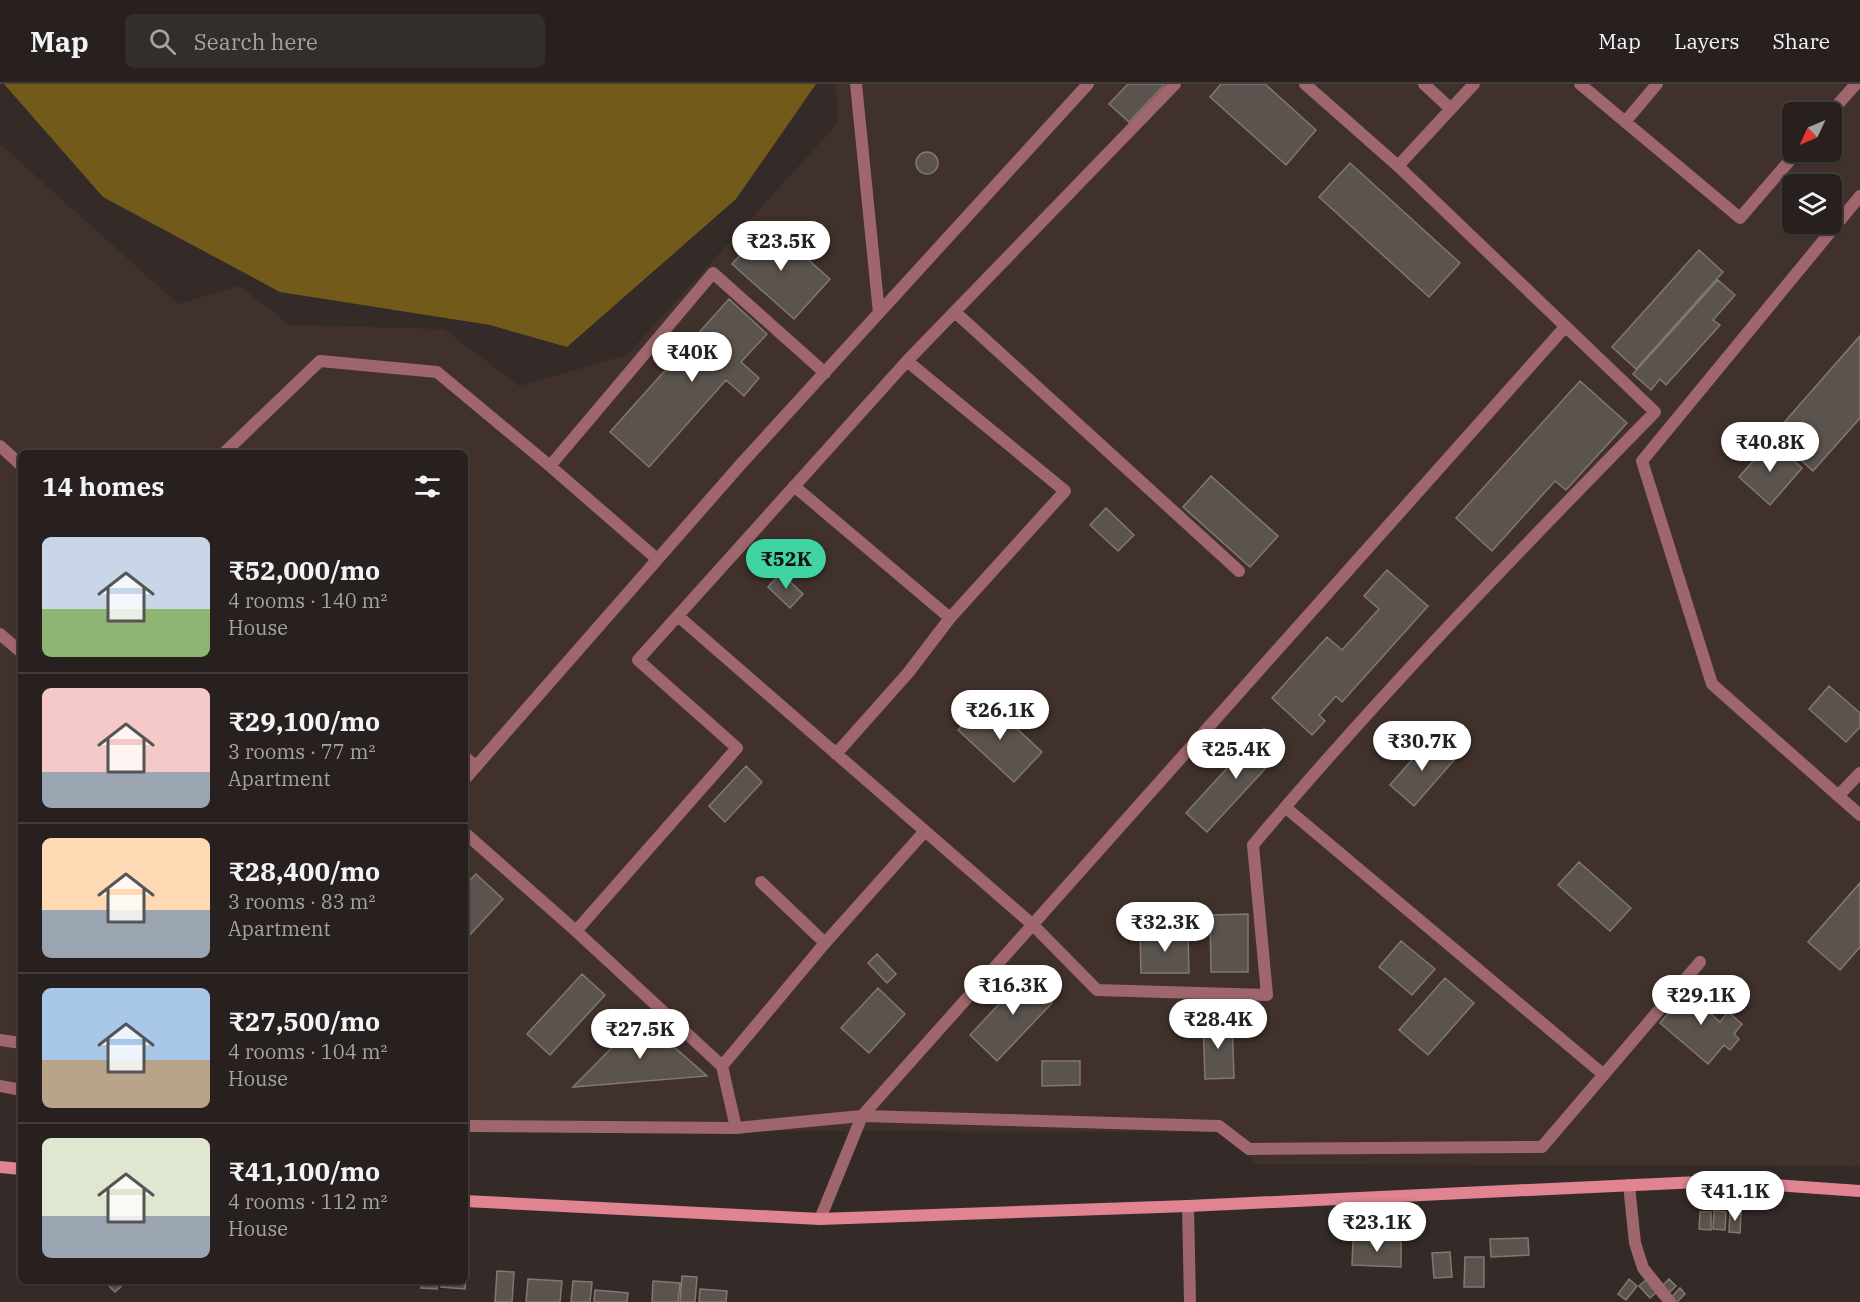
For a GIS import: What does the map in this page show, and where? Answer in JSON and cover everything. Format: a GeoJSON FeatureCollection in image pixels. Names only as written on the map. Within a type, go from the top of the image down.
{"type":"FeatureCollection","features":[{"type":"Feature","properties":{"kind":"street"},"geometry":{"type":"LineString","coordinates":[[856,84],[879,313]]}},
{"type":"Feature","properties":{"kind":"street"},"geometry":{"type":"LineString","coordinates":[[468,776],[657,559],[1088,84]]}},
{"type":"Feature","properties":{"kind":"street"},"geometry":{"type":"LineString","coordinates":[[576,931],[737,748],[638,660],[907,361],[1175,84]]}},
{"type":"Feature","properties":{"kind":"street"},"geometry":{"type":"LineString","coordinates":[[678,616],[1033,925],[1097,990],[1267,995],[1253,845],[1331,753],[1510,561],[1655,412],[1398,166],[1305,84]]}},
{"type":"Feature","properties":{"kind":"street"},"geometry":{"type":"LineString","coordinates":[[1424,84],[1451,109]]}},
{"type":"Feature","properties":{"kind":"street"},"geometry":{"type":"LineString","coordinates":[[1398,166],[1474,84]]}},
{"type":"Feature","properties":{"kind":"street"},"geometry":{"type":"LineString","coordinates":[[1580,84],[1740,218],[1788,162]]}},
{"type":"Feature","properties":{"kind":"street"},"geometry":{"type":"LineString","coordinates":[[1625,122],[1658,84]]}},
{"type":"Feature","properties":{"kind":"street"},"geometry":{"type":"LineString","coordinates":[[1840,102],[1856,84]]}},
{"type":"Feature","properties":{"kind":"street"},"geometry":{"type":"LineString","coordinates":[[1860,196],[1642,461],[1712,684],[1860,815]]}},
{"type":"Feature","properties":{"kind":"street"},"geometry":{"type":"LineString","coordinates":[[550,466],[713,273],[825,372]]}},
{"type":"Feature","properties":{"kind":"street"},"geometry":{"type":"LineString","coordinates":[[955,312],[1239,571]]}},
{"type":"Feature","properties":{"kind":"street"},"geometry":{"type":"LineString","coordinates":[[820,1219],[862,1116],[1564,327]]}},
{"type":"Feature","properties":{"kind":"street"},"geometry":{"type":"LineString","coordinates":[[227,450],[320,361],[437,372],[657,559]]}},
{"type":"Feature","properties":{"kind":"street"},"geometry":{"type":"LineString","coordinates":[[836,754],[908,673],[950,618],[1065,491],[907,361]]}},
{"type":"Feature","properties":{"kind":"street"},"geometry":{"type":"LineString","coordinates":[[0,446],[18,462]]}},
{"type":"Feature","properties":{"kind":"street"},"geometry":{"type":"LineString","coordinates":[[794,486],[950,618]]}},
{"type":"Feature","properties":{"kind":"street"},"geometry":{"type":"LineString","coordinates":[[0,634],[18,649]]}},
{"type":"Feature","properties":{"kind":"street"},"geometry":{"type":"LineString","coordinates":[[468,760],[476,767]]}},
{"type":"Feature","properties":{"kind":"street"},"geometry":{"type":"LineString","coordinates":[[1838,796],[1860,773]]}},
{"type":"Feature","properties":{"kind":"street"},"geometry":{"type":"LineString","coordinates":[[1285,807],[1604,1075]]}},
{"type":"Feature","properties":{"kind":"street"},"geometry":{"type":"LineString","coordinates":[[722,1065],[825,943],[925,831]]}},
{"type":"Feature","properties":{"kind":"street"},"geometry":{"type":"LineString","coordinates":[[468,835],[722,1065],[736,1128]]}},
{"type":"Feature","properties":{"kind":"street"},"geometry":{"type":"LineString","coordinates":[[761,882],[825,943]]}},
{"type":"Feature","properties":{"kind":"street"},"geometry":{"type":"LineString","coordinates":[[468,1126],[736,1128],[862,1116],[1219,1126],[1249,1149],[1542,1147],[1700,962]]}},
{"type":"Feature","properties":{"kind":"street"},"geometry":{"type":"LineString","coordinates":[[0,1040],[18,1043]]}},
{"type":"Feature","properties":{"kind":"street"},"geometry":{"type":"LineString","coordinates":[[0,1086],[18,1089]]}},
{"type":"Feature","properties":{"kind":"street"},"geometry":{"type":"LineString","coordinates":[[0,1167],[18,1169]]}},
{"type":"Feature","properties":{"kind":"street"},"geometry":{"type":"LineString","coordinates":[[468,1201],[820,1219],[1188,1206],[1720,1181],[1860,1191]]}},
{"type":"Feature","properties":{"kind":"street"},"geometry":{"type":"LineString","coordinates":[[1629,1185],[1635,1243],[1643,1268],[1670,1302]]}},
{"type":"Feature","properties":{"kind":"street"},"geometry":{"type":"LineString","coordinates":[[1188,1206],[1190,1302]]}},
{"type":"Feature","properties":{"kind":"shaded area"},"geometry":{"type":"Polygon","coordinates":[[[4,84],[816,84],[736,199],[567,347],[490,325],[280,292],[103,197],[4,84]]]}},
{"type":"Feature","properties":{"kind":"shaded area"},"geometry":{"type":"Polygon","coordinates":[[[836,84],[1860,84],[1860,1166],[1257,1164],[1218,1132],[468,1130],[468,450],[18,450],[18,1090],[0,1087],[0,144],[178,304],[239,286],[290,325],[444,329],[519,386],[627,355],[838,123],[836,84]]]}},
{"type":"Feature","properties":{"kind":"building"},"geometry":{"type":"Polygon","coordinates":[[[1128,84],[1165,84],[1129,122],[1109,104],[1128,84]]]}},
{"type":"Feature","properties":{"kind":"building"},"geometry":{"type":"Polygon","coordinates":[[[1221,84],[1265,84],[1316,130],[1286,165],[1210,97],[1221,84]]]}},
{"type":"Feature","properties":{"kind":"building"},"geometry":{"type":"Polygon","coordinates":[[[927,152],[935,155],[938,163],[935,171],[927,174],[919,171],[916,163],[919,155],[927,152]]]}},
{"type":"Feature","properties":{"kind":"building"},"geometry":{"type":"Polygon","coordinates":[[[1350,163],[1460,263],[1429,297],[1319,197],[1350,163]]]}},
{"type":"Feature","properties":{"kind":"building"},"geometry":{"type":"Polygon","coordinates":[[[768,224],[830,279],[794,319],[732,264],[768,224]]]}},
{"type":"Feature","properties":{"kind":"building"},"geometry":{"type":"Polygon","coordinates":[[[1699,250],[1723,272],[1636,369],[1612,347],[1699,250]]]}},
{"type":"Feature","properties":{"kind":"building"},"geometry":{"type":"Polygon","coordinates":[[[1718,280],[1735,295],[1713,320],[1720,325],[1666,385],[1660,379],[1651,390],[1633,374],[1718,280]]]}},
{"type":"Feature","properties":{"kind":"building"},"geometry":{"type":"Polygon","coordinates":[[[729,299],[767,334],[741,362],[759,378],[744,396],[726,380],[649,467],[610,432],[729,299]]]}},
{"type":"Feature","properties":{"kind":"building"},"geometry":{"type":"Polygon","coordinates":[[[1860,336],[1860,418],[1813,471],[1773,435],[1860,336]]]}},
{"type":"Feature","properties":{"kind":"building"},"geometry":{"type":"Polygon","coordinates":[[[1580,381],[1627,423],[1566,490],[1555,481],[1492,551],[1456,518],[1580,381]]]}},
{"type":"Feature","properties":{"kind":"building"},"geometry":{"type":"Polygon","coordinates":[[[1771,441],[1802,468],[1770,505],[1739,477],[1771,441]]]}},
{"type":"Feature","properties":{"kind":"building"},"geometry":{"type":"Polygon","coordinates":[[[1211,476],[1278,536],[1250,567],[1183,507],[1211,476]]]}},
{"type":"Feature","properties":{"kind":"building"},"geometry":{"type":"Polygon","coordinates":[[[1106,508],[1134,535],[1118,551],[1090,525],[1106,508]]]}},
{"type":"Feature","properties":{"kind":"building"},"geometry":{"type":"Polygon","coordinates":[[[1387,570],[1428,606],[1342,702],[1336,696],[1319,715],[1325,721],[1312,735],[1272,698],[1327,637],[1342,650],[1379,609],[1364,596],[1387,570]]]}},
{"type":"Feature","properties":{"kind":"building"},"geometry":{"type":"Polygon","coordinates":[[[781,573],[803,594],[790,608],[768,587],[781,573]]]}},
{"type":"Feature","properties":{"kind":"building"},"geometry":{"type":"Polygon","coordinates":[[[1829,686],[1860,713],[1860,727],[1846,742],[1809,709],[1829,686]]]}},
{"type":"Feature","properties":{"kind":"building"},"geometry":{"type":"Polygon","coordinates":[[[986,700],[1042,752],[1014,782],[958,730],[986,700]]]}},
{"type":"Feature","properties":{"kind":"building"},"geometry":{"type":"Polygon","coordinates":[[[1264,728],[1285,747],[1207,832],[1186,813],[1264,728]]]}},
{"type":"Feature","properties":{"kind":"building"},"geometry":{"type":"Polygon","coordinates":[[[1430,739],[1454,760],[1414,806],[1390,785],[1430,739]]]}},
{"type":"Feature","properties":{"kind":"building"},"geometry":{"type":"Polygon","coordinates":[[[746,766],[762,782],[725,822],[709,806],[746,766]]]}},
{"type":"Feature","properties":{"kind":"building"},"geometry":{"type":"Polygon","coordinates":[[[1579,862],[1631,908],[1610,931],[1558,885],[1579,862]]]}},
{"type":"Feature","properties":{"kind":"building"},"geometry":{"type":"Polygon","coordinates":[[[476,874],[503,899],[468,937],[468,882],[476,874]]]}},
{"type":"Feature","properties":{"kind":"building"},"geometry":{"type":"Polygon","coordinates":[[[1860,883],[1860,947],[1840,970],[1808,942],[1860,883]]]}},
{"type":"Feature","properties":{"kind":"building"},"geometry":{"type":"Polygon","coordinates":[[[1248,914],[1248,972],[1211,972],[1210,915],[1248,914]]]}},
{"type":"Feature","properties":{"kind":"building"},"geometry":{"type":"Polygon","coordinates":[[[1188,933],[1189,973],[1141,973],[1140,934],[1188,933]]]}},
{"type":"Feature","properties":{"kind":"building"},"geometry":{"type":"Polygon","coordinates":[[[1401,941],[1435,969],[1412,995],[1379,967],[1401,941]]]}},
{"type":"Feature","properties":{"kind":"building"},"geometry":{"type":"Polygon","coordinates":[[[877,954],[896,974],[887,983],[868,963],[877,954]]]}},
{"type":"Feature","properties":{"kind":"building"},"geometry":{"type":"Polygon","coordinates":[[[1031,970],[1049,987],[1042,994],[1052,1003],[997,1061],[970,1035],[1031,970]]]}},
{"type":"Feature","properties":{"kind":"building"},"geometry":{"type":"Polygon","coordinates":[[[582,974],[605,995],[550,1055],[527,1034],[582,974]]]}},
{"type":"Feature","properties":{"kind":"building"},"geometry":{"type":"Polygon","coordinates":[[[1445,978],[1474,1003],[1428,1055],[1399,1030],[1445,978]]]}},
{"type":"Feature","properties":{"kind":"building"},"geometry":{"type":"Polygon","coordinates":[[[1694,983],[1710,997],[1702,1006],[1720,1022],[1728,1012],[1742,1024],[1734,1034],[1739,1039],[1730,1050],[1724,1045],[1708,1064],[1660,1023],[1694,983]]]}},
{"type":"Feature","properties":{"kind":"building"},"geometry":{"type":"Polygon","coordinates":[[[878,988],[905,1014],[869,1053],[841,1028],[878,988]]]}},
{"type":"Feature","properties":{"kind":"building"},"geometry":{"type":"Polygon","coordinates":[[[641,1018],[707,1076],[573,1087],[641,1018]]]}},
{"type":"Feature","properties":{"kind":"building"},"geometry":{"type":"Polygon","coordinates":[[[1232,1020],[1234,1078],[1205,1079],[1203,1021],[1232,1020]]]}},
{"type":"Feature","properties":{"kind":"building"},"geometry":{"type":"Polygon","coordinates":[[[1042,1061],[1080,1061],[1080,1085],[1042,1086],[1042,1061]]]}},
{"type":"Feature","properties":{"kind":"building"},"geometry":{"type":"Polygon","coordinates":[[[1714,1211],[1726,1212],[1725,1230],[1713,1229],[1714,1211]]]}},
{"type":"Feature","properties":{"kind":"building"},"geometry":{"type":"Polygon","coordinates":[[[1730,1211],[1741,1211],[1740,1233],[1729,1232],[1730,1211]]]}},
{"type":"Feature","properties":{"kind":"building"},"geometry":{"type":"Polygon","coordinates":[[[1700,1212],[1711,1212],[1711,1230],[1699,1229],[1700,1212]]]}},
{"type":"Feature","properties":{"kind":"building"},"geometry":{"type":"Polygon","coordinates":[[[1528,1238],[1529,1255],[1491,1257],[1490,1239],[1528,1238]]]}},
{"type":"Feature","properties":{"kind":"building"},"geometry":{"type":"Polygon","coordinates":[[[1353,1240],[1401,1241],[1401,1267],[1352,1265],[1353,1240]]]}},
{"type":"Feature","properties":{"kind":"building"},"geometry":{"type":"Polygon","coordinates":[[[1450,1252],[1452,1277],[1434,1278],[1432,1253],[1450,1252]]]}},
{"type":"Feature","properties":{"kind":"building"},"geometry":{"type":"Polygon","coordinates":[[[1465,1257],[1484,1257],[1484,1287],[1464,1287],[1465,1257]]]}},
{"type":"Feature","properties":{"kind":"building"},"geometry":{"type":"Polygon","coordinates":[[[497,1271],[514,1272],[512,1302],[495,1302],[497,1271]]]}},
{"type":"Feature","properties":{"kind":"building"},"geometry":{"type":"Polygon","coordinates":[[[682,1276],[697,1277],[695,1302],[680,1302],[682,1276]]]}},
{"type":"Feature","properties":{"kind":"building"},"geometry":{"type":"Polygon","coordinates":[[[528,1279],[562,1281],[560,1302],[526,1302],[528,1279]]]}},
{"type":"Feature","properties":{"kind":"building"},"geometry":{"type":"Polygon","coordinates":[[[1629,1279],[1637,1286],[1626,1300],[1618,1294],[1629,1279]]]}},
{"type":"Feature","properties":{"kind":"building"},"geometry":{"type":"Polygon","coordinates":[[[1647,1279],[1658,1291],[1650,1298],[1639,1286],[1647,1279]]]}},
{"type":"Feature","properties":{"kind":"building"},"geometry":{"type":"Polygon","coordinates":[[[1669,1279],[1676,1286],[1668,1294],[1661,1287],[1669,1279]]]}},
{"type":"Feature","properties":{"kind":"building"},"geometry":{"type":"Polygon","coordinates":[[[573,1281],[592,1282],[590,1302],[571,1302],[573,1281]]]}},
{"type":"Feature","properties":{"kind":"building"},"geometry":{"type":"Polygon","coordinates":[[[653,1281],[680,1283],[678,1302],[652,1302],[653,1281]]]}},
{"type":"Feature","properties":{"kind":"building"},"geometry":{"type":"Polygon","coordinates":[[[107,1284],[124,1284],[115,1292],[107,1284]]]}},
{"type":"Feature","properties":{"kind":"building"},"geometry":{"type":"Polygon","coordinates":[[[422,1284],[437,1284],[437,1289],[421,1288],[422,1284]]]}},
{"type":"Feature","properties":{"kind":"building"},"geometry":{"type":"Polygon","coordinates":[[[441,1284],[465,1284],[465,1289],[441,1287],[441,1284]]]}},
{"type":"Feature","properties":{"kind":"building"},"geometry":{"type":"Polygon","coordinates":[[[1680,1288],[1685,1294],[1674,1302],[1670,1299],[1680,1288]]]}},
{"type":"Feature","properties":{"kind":"building"},"geometry":{"type":"Polygon","coordinates":[[[700,1289],[727,1291],[726,1302],[699,1302],[700,1289]]]}},
{"type":"Feature","properties":{"kind":"building"},"geometry":{"type":"Polygon","coordinates":[[[595,1290],[628,1293],[627,1302],[594,1302],[595,1290]]]}}]}
